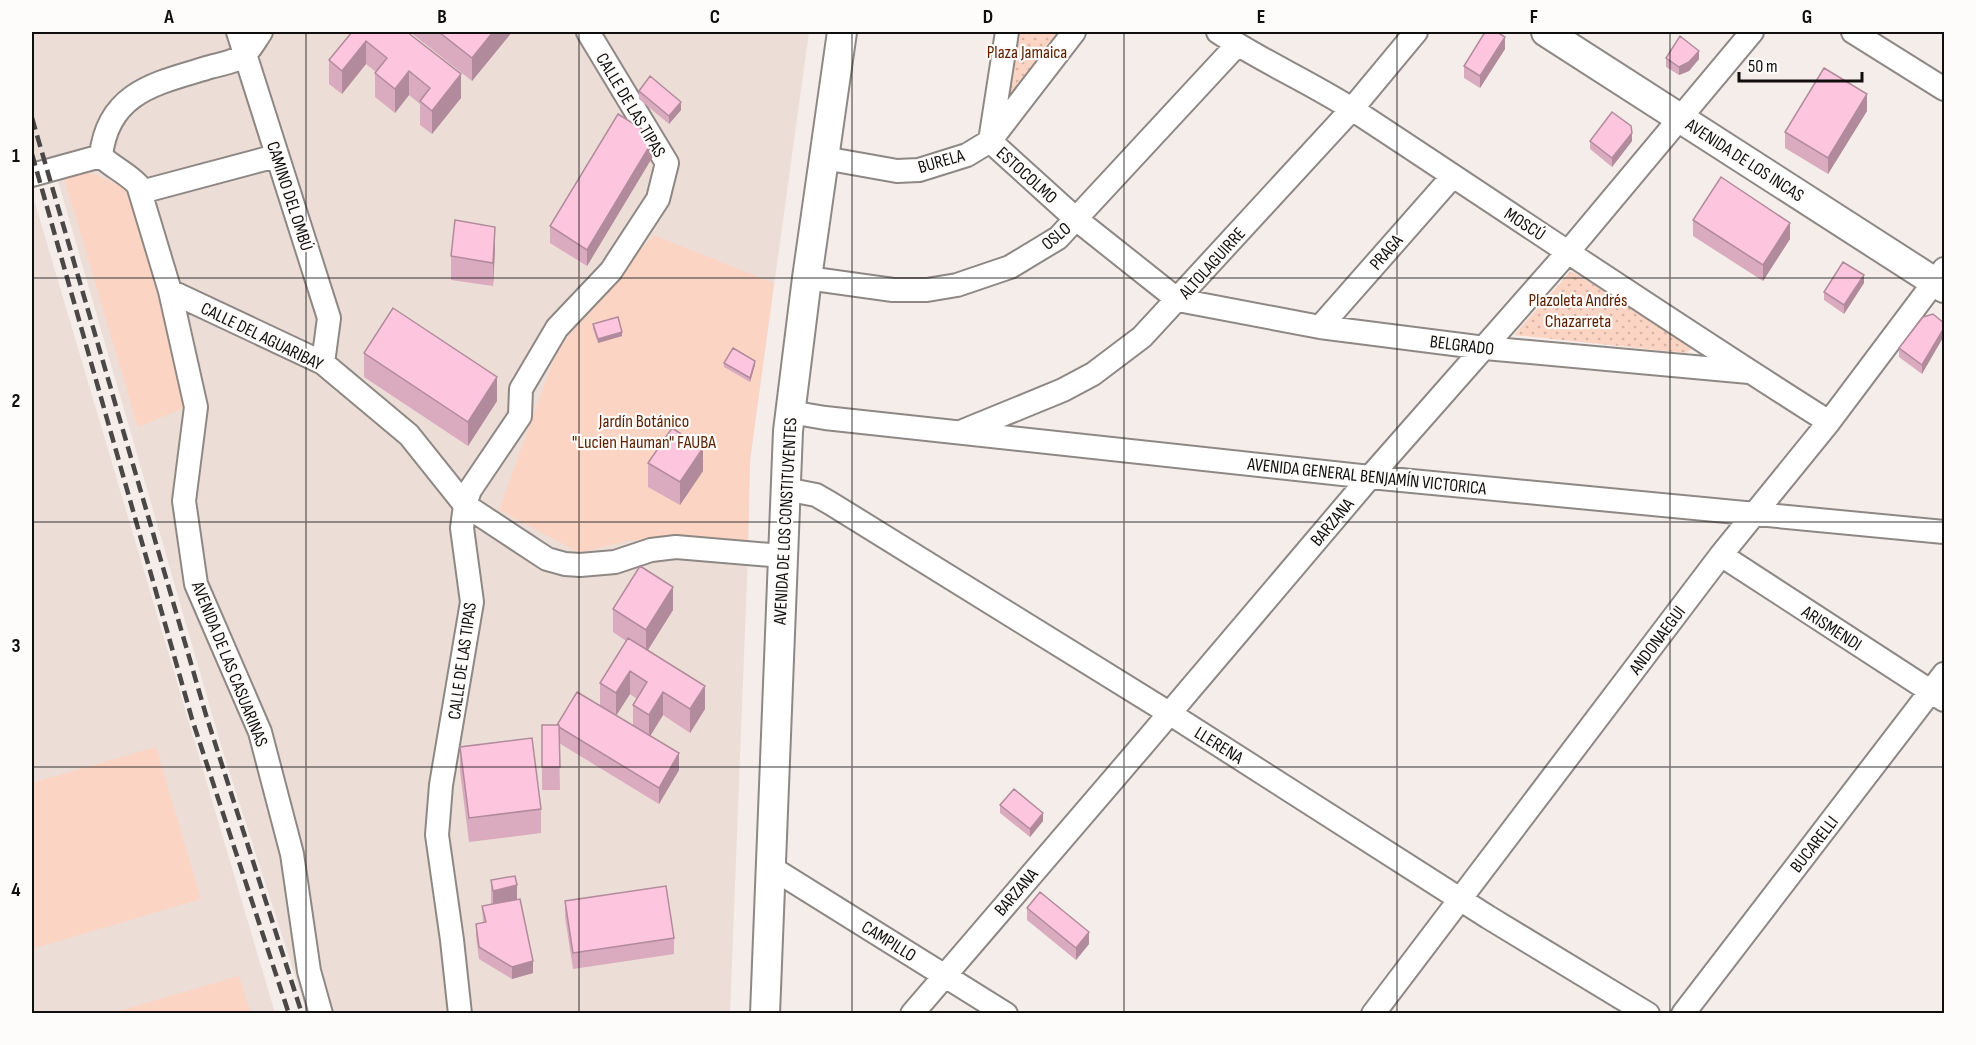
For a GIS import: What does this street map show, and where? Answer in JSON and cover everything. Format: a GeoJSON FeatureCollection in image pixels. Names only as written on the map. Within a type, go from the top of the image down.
{"type":"FeatureCollection","features":[{"type":"Feature","properties":{"kind":"main road","name":"AVENIDA DE LOS CONSTITUYENTES"},"geometry":{"type":"LineString","coordinates":[[765,1014],[782,556],[790,412],[842,32]]}},
{"type":"Feature","properties":{"kind":"main road","name":"AVENIDA DE LOS INCAS"},"geometry":{"type":"LineString","coordinates":[[1546,32],[1941,280]]}},
{"type":"Feature","properties":{"kind":"street","name":"CAMINO DEL OMBÚ"},"geometry":{"type":"LineString","coordinates":[[237,32],[329,318],[323,363]]}},
{"type":"Feature","properties":{"kind":"street"},"geometry":{"type":"LineString","coordinates":[[32,175],[101,156],[104,137],[115,117],[134,95],[156,84],[232,61],[244,55],[261,32]]}},
{"type":"Feature","properties":{"kind":"street","name":"CALLE DE LAS TIPAS"},"geometry":{"type":"LineString","coordinates":[[460,1014],[437,835],[441,785],[472,602],[462,528],[465,505],[470,490],[520,416],[521,389],[557,328],[611,271],[658,199],[666,163],[588,32]]}},
{"type":"Feature","properties":{"kind":"street","name":"ESTOCOLMO"},"geometry":{"type":"LineString","coordinates":[[1007,32],[990,141],[1076,219],[1178,300]]}},
{"type":"Feature","properties":{"kind":"street","name":"BURELA"},"geometry":{"type":"LineString","coordinates":[[824,158],[897,171],[919,170],[968,155],[990,141],[1074,32]]}},
{"type":"Feature","properties":{"kind":"street","name":"MOSCÚ"},"geometry":{"type":"LineString","coordinates":[[1218,32],[1237,45],[1352,109],[1749,372],[1829,422]]}},
{"type":"Feature","properties":{"kind":"street","name":"ALTOLAGUIRRE"},"geometry":{"type":"LineString","coordinates":[[960,432],[1063,390],[1093,374],[1142,337],[1352,109],[1416,32]]}},
{"type":"Feature","properties":{"kind":"street","name":"BARZANA"},"geometry":{"type":"LineString","coordinates":[[912,1014],[1370,477],[1568,252],[1752,32]]}},
{"type":"Feature","properties":{"kind":"street"},"geometry":{"type":"LineString","coordinates":[[1853,32],[1944,89]]}},
{"type":"Feature","properties":{"kind":"street","name":"OSLO"},"geometry":{"type":"LineString","coordinates":[[807,278],[893,290],[927,290],[957,285],[1010,267],[1035,254],[1058,238],[1237,45]]}},
{"type":"Feature","properties":{"kind":"street","name":"AVENIDA DE LAS CASUARINAS"},"geometry":{"type":"LineString","coordinates":[[101,156],[110,166],[133,179],[141,192],[170,291],[196,407],[184,501],[196,584],[260,732],[292,854],[309,971],[321,1014]]}},
{"type":"Feature","properties":{"kind":"street"},"geometry":{"type":"LineString","coordinates":[[141,192],[276,156]]}},
{"type":"Feature","properties":{"kind":"street","name":"PRAGA"},"geometry":{"type":"LineString","coordinates":[[1320,327],[1452,177]]}},
{"type":"Feature","properties":{"kind":"street","name":"ANDONAEGUI"},"geometry":{"type":"LineString","coordinates":[[1373,1014],[1721,555],[1941,280]]}},
{"type":"Feature","properties":{"kind":"street","name":"CALLE DEL AGUARIBAY"},"geometry":{"type":"LineString","coordinates":[[170,291],[323,363],[409,435],[465,505],[547,559],[565,564],[615,562],[651,550],[676,547],[782,556]]}},
{"type":"Feature","properties":{"kind":"street","name":"BELGRADO"},"geometry":{"type":"LineString","coordinates":[[1178,300],[1320,327],[1485,348],[1749,372]]}},
{"type":"Feature","properties":{"kind":"street","name":"AVENIDA GENERAL BENJAMÍN VICTORICA"},"geometry":{"type":"LineString","coordinates":[[790,412],[825,418],[1370,477],[1944,532]]}},
{"type":"Feature","properties":{"kind":"street","name":"LLERENA"},"geometry":{"type":"LineString","coordinates":[[785,489],[816,495],[830,503],[1648,1014]]}},
{"type":"Feature","properties":{"kind":"street","name":"ARISMENDI"},"geometry":{"type":"LineString","coordinates":[[1721,555],[1938,696]]}},
{"type":"Feature","properties":{"kind":"street","name":"BUCARELLI"},"geometry":{"type":"LineString","coordinates":[[1683,1014],[1938,696],[1944,674]]}},
{"type":"Feature","properties":{"kind":"street","name":"CAMPILLO"},"geometry":{"type":"LineString","coordinates":[[772,868],[1006,1014]]}},
{"type":"Feature","properties":{"kind":"shaded area"},"geometry":{"type":"Polygon","coordinates":[[[32,32],[809,32],[750,460],[730,1013],[307,1013],[223,752],[56,174],[32,182],[32,32]]]}},
{"type":"Feature","properties":{"kind":"shaded area"},"geometry":{"type":"Polygon","coordinates":[[[35,203],[275,1013],[32,1014],[32,204],[35,203]]]}},
{"type":"Feature","properties":{"kind":"green space","name":"Plaza Jamaica"},"geometry":{"type":"Polygon","coordinates":[[[1011,32],[1066,32],[997,121],[1011,32]]]}},
{"type":"Feature","properties":{"kind":"green space"},"geometry":{"type":"Polygon","coordinates":[[[84,169],[130,191],[189,406],[138,427],[63,174],[84,169]]]}},
{"type":"Feature","properties":{"kind":"green space","name":"Jardín Botánico \"Lucien Hauman\" FAUBA"},"geometry":{"type":"Polygon","coordinates":[[[653,235],[774,283],[750,460],[748,542],[631,540],[580,553],[499,510],[557,350],[653,235]]]}},
{"type":"Feature","properties":{"kind":"green space","name":"Plazoleta Andrés Chazarreta"},"geometry":{"type":"Polygon","coordinates":[[[1571,271],[1694,347],[1686,353],[1514,335],[1571,271]]]}},
{"type":"Feature","properties":{"kind":"green space"},"geometry":{"type":"Polygon","coordinates":[[[156,747],[201,899],[32,949],[32,783],[156,747]]]}},
{"type":"Feature","properties":{"kind":"green space"},"geometry":{"type":"Polygon","coordinates":[[[239,976],[251,1013],[112,1013],[239,976]]]}},
{"type":"Feature","properties":{"kind":"building"},"geometry":{"type":"Polygon","coordinates":[[[352,32],[407,32],[461,74],[432,111],[420,101],[430,88],[409,71],[395,89],[375,73],[387,58],[366,41],[342,71],[329,60],[352,32]]]}},
{"type":"Feature","properties":{"kind":"building"},"geometry":{"type":"Polygon","coordinates":[[[439,32],[493,32],[472,58],[439,32]]]}},
{"type":"Feature","properties":{"kind":"building"},"geometry":{"type":"Polygon","coordinates":[[[1485,32],[1497,32],[1505,37],[1480,76],[1464,66],[1485,32]]]}},
{"type":"Feature","properties":{"kind":"building"},"geometry":{"type":"Polygon","coordinates":[[[1680,36],[1699,51],[1689,62],[1679,67],[1666,58],[1680,36]]]}},
{"type":"Feature","properties":{"kind":"building"},"geometry":{"type":"Polygon","coordinates":[[[1824,68],[1867,94],[1828,158],[1785,132],[1824,68]]]}},
{"type":"Feature","properties":{"kind":"building"},"geometry":{"type":"Polygon","coordinates":[[[650,76],[681,102],[669,116],[639,91],[650,76]]]}},
{"type":"Feature","properties":{"kind":"building"},"geometry":{"type":"Polygon","coordinates":[[[1612,112],[1631,126],[1632,133],[1612,158],[1590,141],[1612,112]]]}},
{"type":"Feature","properties":{"kind":"building"},"geometry":{"type":"Polygon","coordinates":[[[618,114],[655,137],[587,250],[550,226],[618,114]]]}},
{"type":"Feature","properties":{"kind":"building"},"geometry":{"type":"Polygon","coordinates":[[[1721,177],[1790,223],[1763,265],[1693,220],[1721,177]]]}},
{"type":"Feature","properties":{"kind":"building"},"geometry":{"type":"Polygon","coordinates":[[[455,220],[495,227],[493,263],[451,256],[455,220]]]}},
{"type":"Feature","properties":{"kind":"building"},"geometry":{"type":"Polygon","coordinates":[[[1843,262],[1864,275],[1844,305],[1824,292],[1843,262]]]}},
{"type":"Feature","properties":{"kind":"building"},"geometry":{"type":"Polygon","coordinates":[[[393,308],[497,377],[468,422],[364,353],[393,308]]]}},
{"type":"Feature","properties":{"kind":"building"},"geometry":{"type":"Polygon","coordinates":[[[1933,314],[1944,323],[1944,328],[1922,365],[1899,348],[1923,317],[1933,314]]]}},
{"type":"Feature","properties":{"kind":"building"},"geometry":{"type":"Polygon","coordinates":[[[618,317],[622,332],[598,339],[593,324],[618,317]]]}},
{"type":"Feature","properties":{"kind":"building"},"geometry":{"type":"Polygon","coordinates":[[[733,348],[755,361],[750,378],[724,363],[733,348]]]}},
{"type":"Feature","properties":{"kind":"building"},"geometry":{"type":"Polygon","coordinates":[[[672,428],[703,448],[680,482],[648,463],[672,428]]]}},
{"type":"Feature","properties":{"kind":"building"},"geometry":{"type":"Polygon","coordinates":[[[640,566],[673,587],[646,630],[613,609],[640,566]]]}},
{"type":"Feature","properties":{"kind":"building"},"geometry":{"type":"Polygon","coordinates":[[[628,638],[705,686],[690,709],[663,692],[649,715],[633,705],[647,682],[630,671],[616,693],[600,683],[628,638]]]}},
{"type":"Feature","properties":{"kind":"building"},"geometry":{"type":"Polygon","coordinates":[[[577,692],[679,753],[659,788],[557,725],[577,692]]]}},
{"type":"Feature","properties":{"kind":"building"},"geometry":{"type":"Polygon","coordinates":[[[542,725],[559,725],[560,767],[542,767],[542,725]]]}},
{"type":"Feature","properties":{"kind":"building"},"geometry":{"type":"Polygon","coordinates":[[[532,738],[541,809],[469,818],[460,747],[532,738]]]}},
{"type":"Feature","properties":{"kind":"building"},"geometry":{"type":"Polygon","coordinates":[[[1014,789],[1043,813],[1030,829],[1000,805],[1014,789]]]}},
{"type":"Feature","properties":{"kind":"building"},"geometry":{"type":"Polygon","coordinates":[[[515,876],[517,885],[493,891],[491,880],[515,876]]]}},
{"type":"Feature","properties":{"kind":"building"},"geometry":{"type":"Polygon","coordinates":[[[666,886],[674,938],[573,953],[565,901],[666,886]]]}},
{"type":"Feature","properties":{"kind":"building"},"geometry":{"type":"Polygon","coordinates":[[[1040,892],[1089,932],[1076,948],[1027,908],[1040,892]]]}},
{"type":"Feature","properties":{"kind":"building"},"geometry":{"type":"Polygon","coordinates":[[[520,899],[533,961],[512,967],[479,947],[476,924],[486,922],[482,906],[520,899]]]}},
{"type":"Feature","properties":{"kind":"railway"},"geometry":{"type":"LineString","coordinates":[[32,118],[206,715],[302,1014]]}},
{"type":"Feature","properties":{"kind":"railway"},"geometry":{"type":"LineString","coordinates":[[32,154],[192,719],[289,1014]]}}]}
